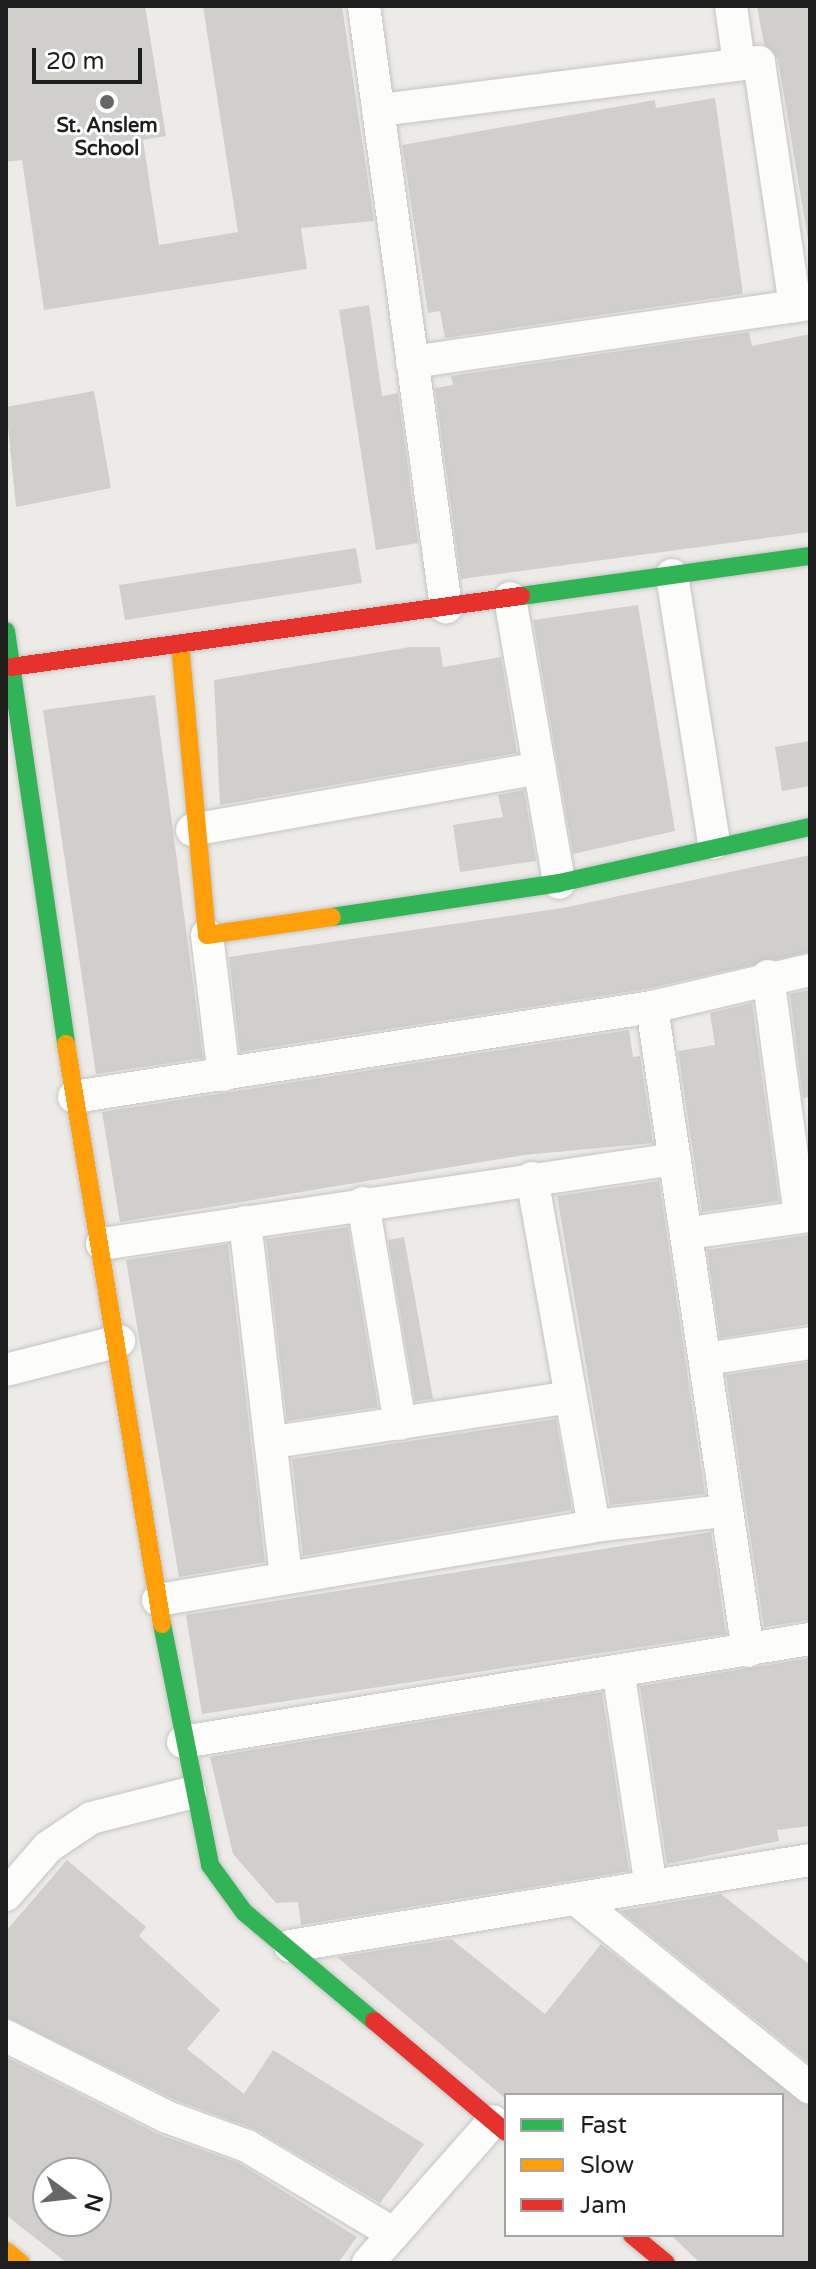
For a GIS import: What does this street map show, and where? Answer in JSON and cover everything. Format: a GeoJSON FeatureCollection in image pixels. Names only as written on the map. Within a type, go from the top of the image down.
{"type":"FeatureCollection","features":[{"type":"Feature","properties":{"kind":"street"},"geometry":{"type":"LineString","coordinates":[[364,6],[446,607]]}},
{"type":"Feature","properties":{"kind":"street"},"geometry":{"type":"LineString","coordinates":[[731,6],[739,64]]}},
{"type":"Feature","properties":{"kind":"street"},"geometry":{"type":"LineString","coordinates":[[380,110],[759,62],[802,305],[412,362]]}},
{"type":"Feature","properties":{"kind":"street"},"geometry":{"type":"LineString","coordinates":[[11,667],[672,575],[809,561]]}},
{"type":"Feature","properties":{"kind":"street"},"geometry":{"type":"LineString","coordinates":[[672,575],[714,843]]}},
{"type":"Feature","properties":{"kind":"street"},"geometry":{"type":"LineString","coordinates":[[510,598],[559,883]]}},
{"type":"Feature","properties":{"kind":"street"},"geometry":{"type":"LineString","coordinates":[[6,631],[74,1097],[119,1341],[190,1793],[210,1865],[244,1912],[290,1946],[499,2127],[368,2263]]}},
{"type":"Feature","properties":{"kind":"street"},"geometry":{"type":"LineString","coordinates":[[180,644],[192,830],[224,1075]]}},
{"type":"Feature","properties":{"kind":"street"},"geometry":{"type":"LineString","coordinates":[[192,830],[540,768]]}},
{"type":"Feature","properties":{"kind":"street"},"geometry":{"type":"LineString","coordinates":[[207,935],[559,883],[714,843],[810,827]]}},
{"type":"Feature","properties":{"kind":"street"},"geometry":{"type":"LineString","coordinates":[[74,1097],[652,1007],[768,976],[810,970]]}},
{"type":"Feature","properties":{"kind":"street"},"geometry":{"type":"LineString","coordinates":[[689,1233],[805,1217],[800,1105],[768,976]]}},
{"type":"Feature","properties":{"kind":"street"},"geometry":{"type":"LineString","coordinates":[[652,1007],[689,1233],[724,1511],[748,1651]]}},
{"type":"Feature","properties":{"kind":"street"},"geometry":{"type":"LineString","coordinates":[[102,1244],[675,1159]]}},
{"type":"Feature","properties":{"kind":"street"},"geometry":{"type":"LineString","coordinates":[[532,1178],[594,1526]]}},
{"type":"Feature","properties":{"kind":"street"},"geometry":{"type":"LineString","coordinates":[[363,1203],[400,1424]]}},
{"type":"Feature","properties":{"kind":"street"},"geometry":{"type":"LineString","coordinates":[[245,1222],[274,1442],[286,1575]]}},
{"type":"Feature","properties":{"kind":"street"},"geometry":{"type":"LineString","coordinates":[[6,1370],[119,1341]]}},
{"type":"Feature","properties":{"kind":"street"},"geometry":{"type":"LineString","coordinates":[[706,1359],[810,1343]]}},
{"type":"Feature","properties":{"kind":"street"},"geometry":{"type":"LineString","coordinates":[[274,1442],[571,1397]]}},
{"type":"Feature","properties":{"kind":"street"},"geometry":{"type":"LineString","coordinates":[[158,1600],[286,1575],[594,1526],[724,1511]]}},
{"type":"Feature","properties":{"kind":"street"},"geometry":{"type":"LineString","coordinates":[[183,1742],[619,1676],[810,1639]]}},
{"type":"Feature","properties":{"kind":"street"},"geometry":{"type":"LineString","coordinates":[[619,1676],[651,1887]]}},
{"type":"Feature","properties":{"kind":"street"},"geometry":{"type":"LineString","coordinates":[[6,1895],[48,1847],[91,1818],[190,1793]]}},
{"type":"Feature","properties":{"kind":"street"},"geometry":{"type":"LineString","coordinates":[[290,1946],[810,1860]]}},
{"type":"Feature","properties":{"kind":"street"},"geometry":{"type":"LineString","coordinates":[[577,1900],[810,2088]]}},
{"type":"Feature","properties":{"kind":"street"},"geometry":{"type":"LineString","coordinates":[[6,2036],[167,2117],[247,2146],[394,2234]]}},
{"type":"Feature","properties":{"kind":"street"},"geometry":{"type":"LineString","coordinates":[[634,2237],[666,2263]]}},
{"type":"Feature","properties":{"kind":"street"},"geometry":{"type":"LineString","coordinates":[[6,2251],[21,2263]]}},
{"type":"Feature","properties":{"kind":"building"},"geometry":{"type":"Polygon","coordinates":[[[6,6],[145,6],[166,136],[143,140],[159,245],[238,232],[203,6],[342,6],[374,221],[301,228],[307,269],[44,310],[22,160],[6,162],[6,6]]]}},
{"type":"Feature","properties":{"kind":"building"},"geometry":{"type":"Polygon","coordinates":[[[757,6],[810,6],[810,252],[778,59],[764,44],[757,6]]]}},
{"type":"Feature","properties":{"kind":"building"},"geometry":{"type":"Polygon","coordinates":[[[715,98],[743,294],[445,338],[440,311],[428,313],[402,145],[655,100],[656,108],[715,98]]]}},
{"type":"Feature","properties":{"kind":"building"},"geometry":{"type":"Polygon","coordinates":[[[369,305],[382,396],[398,393],[418,543],[376,550],[339,310],[369,305]]]}},
{"type":"Feature","properties":{"kind":"building"},"geometry":{"type":"Polygon","coordinates":[[[749,332],[752,346],[810,334],[810,532],[461,579],[435,388],[453,385],[451,376],[749,332]]]}},
{"type":"Feature","properties":{"kind":"building"},"geometry":{"type":"Polygon","coordinates":[[[94,391],[111,488],[16,507],[6,407],[94,391]]]}},
{"type":"Feature","properties":{"kind":"building"},"geometry":{"type":"Polygon","coordinates":[[[356,548],[362,583],[125,620],[119,585],[356,548]]]}},
{"type":"Feature","properties":{"kind":"building"},"geometry":{"type":"Polygon","coordinates":[[[638,605],[675,831],[573,854],[533,620],[638,605]]]}},
{"type":"Feature","properties":{"kind":"building"},"geometry":{"type":"Polygon","coordinates":[[[410,647],[440,647],[443,667],[501,657],[517,753],[220,805],[214,680],[410,647]]]}},
{"type":"Feature","properties":{"kind":"building"},"geometry":{"type":"Polygon","coordinates":[[[155,695],[203,1058],[96,1074],[43,710],[155,695]]]}},
{"type":"Feature","properties":{"kind":"building"},"geometry":{"type":"Polygon","coordinates":[[[810,741],[810,786],[782,791],[775,747],[810,741]]]}},
{"type":"Feature","properties":{"kind":"building"},"geometry":{"type":"Polygon","coordinates":[[[524,790],[536,861],[460,872],[453,825],[503,817],[498,795],[524,790]]]}},
{"type":"Feature","properties":{"kind":"building"},"geometry":{"type":"Polygon","coordinates":[[[810,855],[810,952],[646,989],[240,1052],[229,957],[563,908],[810,855]]]}},
{"type":"Feature","properties":{"kind":"building"},"geometry":{"type":"Polygon","coordinates":[[[810,990],[810,1097],[803,1098],[790,994],[810,990]]]}},
{"type":"Feature","properties":{"kind":"building"},"geometry":{"type":"Polygon","coordinates":[[[752,1003],[779,1201],[702,1212],[678,1051],[715,1045],[710,1013],[752,1003]]]}},
{"type":"Feature","properties":{"kind":"building"},"geometry":{"type":"Polygon","coordinates":[[[629,1030],[633,1057],[640,1056],[653,1143],[524,1155],[120,1222],[102,1112],[629,1030]]]}},
{"type":"Feature","properties":{"kind":"building"},"geometry":{"type":"Polygon","coordinates":[[[659,1181],[705,1494],[610,1505],[557,1196],[659,1181]]]}},
{"type":"Feature","properties":{"kind":"building"},"geometry":{"type":"Polygon","coordinates":[[[348,1227],[378,1407],[287,1421],[266,1239],[348,1227]]]}},
{"type":"Feature","properties":{"kind":"building"},"geometry":{"type":"Polygon","coordinates":[[[810,1235],[810,1324],[720,1338],[707,1250],[810,1235]]]}},
{"type":"Feature","properties":{"kind":"building"},"geometry":{"type":"Polygon","coordinates":[[[404,1237],[433,1399],[415,1401],[388,1240],[404,1237]]]}},
{"type":"Feature","properties":{"kind":"building"},"geometry":{"type":"Polygon","coordinates":[[[228,1244],[265,1562],[179,1577],[126,1260],[228,1244]]]}},
{"type":"Feature","properties":{"kind":"building"},"geometry":{"type":"Polygon","coordinates":[[[810,1362],[810,1620],[764,1627],[726,1375],[810,1362]]]}},
{"type":"Feature","properties":{"kind":"building"},"geometry":{"type":"Polygon","coordinates":[[[556,1419],[572,1510],[303,1556],[292,1459],[556,1419]]]}},
{"type":"Feature","properties":{"kind":"building"},"geometry":{"type":"Polygon","coordinates":[[[711,1532],[726,1634],[202,1714],[186,1615],[711,1532]]]}},
{"type":"Feature","properties":{"kind":"building"},"geometry":{"type":"Polygon","coordinates":[[[810,1658],[810,1826],[777,1830],[779,1841],[667,1864],[640,1686],[810,1658]]]}},
{"type":"Feature","properties":{"kind":"building"},"geometry":{"type":"Polygon","coordinates":[[[602,1692],[629,1871],[301,1925],[298,1902],[276,1903],[233,1854],[210,1757],[602,1692]]]}},
{"type":"Feature","properties":{"kind":"building"},"geometry":{"type":"Polygon","coordinates":[[[67,1860],[146,1927],[139,1936],[220,2010],[187,2049],[244,2094],[273,2050],[424,2144],[380,2203],[256,2130],[175,2100],[6,2017],[6,1931],[67,1860]]]}},
{"type":"Feature","properties":{"kind":"building"},"geometry":{"type":"Polygon","coordinates":[[[721,1894],[810,1965],[810,2064],[620,1911],[721,1894]]]}},
{"type":"Feature","properties":{"kind":"building"},"geometry":{"type":"Polygon","coordinates":[[[451,1939],[545,2014],[601,1944],[810,2107],[810,2263],[700,2263],[673,2237],[784,2237],[784,2093],[504,2093],[504,2097],[337,1957],[451,1939]]]}},
{"type":"Feature","properties":{"kind":"building"},"geometry":{"type":"Polygon","coordinates":[[[6,2057],[158,2134],[239,2163],[357,2237],[338,2263],[67,2263],[34,2237],[112,2237],[112,2157],[32,2157],[32,2235],[6,2215],[6,2057]]]}},
{"type":"Feature","properties":{"kind":"traffic: fast"},"geometry":{"type":"LineString","coordinates":[[521,596],[810,556]]}},
{"type":"Feature","properties":{"kind":"traffic: fast"},"geometry":{"type":"LineString","coordinates":[[6,631],[66,1044]]}},
{"type":"Feature","properties":{"kind":"traffic: fast"},"geometry":{"type":"LineString","coordinates":[[332,917],[559,883],[810,827]]}},
{"type":"Feature","properties":{"kind":"traffic: fast"},"geometry":{"type":"LineString","coordinates":[[162,1624],[210,1865],[244,1912],[374,2021]]}},
{"type":"Feature","properties":{"kind":"traffic: slow"},"geometry":{"type":"LineString","coordinates":[[180,644],[207,935],[332,917]]}},
{"type":"Feature","properties":{"kind":"traffic: slow"},"geometry":{"type":"LineString","coordinates":[[66,1044],[162,1624]]}},
{"type":"Feature","properties":{"kind":"traffic: slow"},"geometry":{"type":"LineString","coordinates":[[6,2251],[21,2263]]}},
{"type":"Feature","properties":{"kind":"traffic: jam"},"geometry":{"type":"LineString","coordinates":[[11,667],[521,596]]}},
{"type":"Feature","properties":{"kind":"traffic: jam"},"geometry":{"type":"LineString","coordinates":[[374,2021],[504,2130]]}},
{"type":"Feature","properties":{"kind":"traffic: jam"},"geometry":{"type":"LineString","coordinates":[[634,2237],[666,2263]]}},
{"type":"Feature","properties":{"kind":"place","name":"St. Anslem School"},"geometry":{"type":"Point","coordinates":[107,102]}}]}
